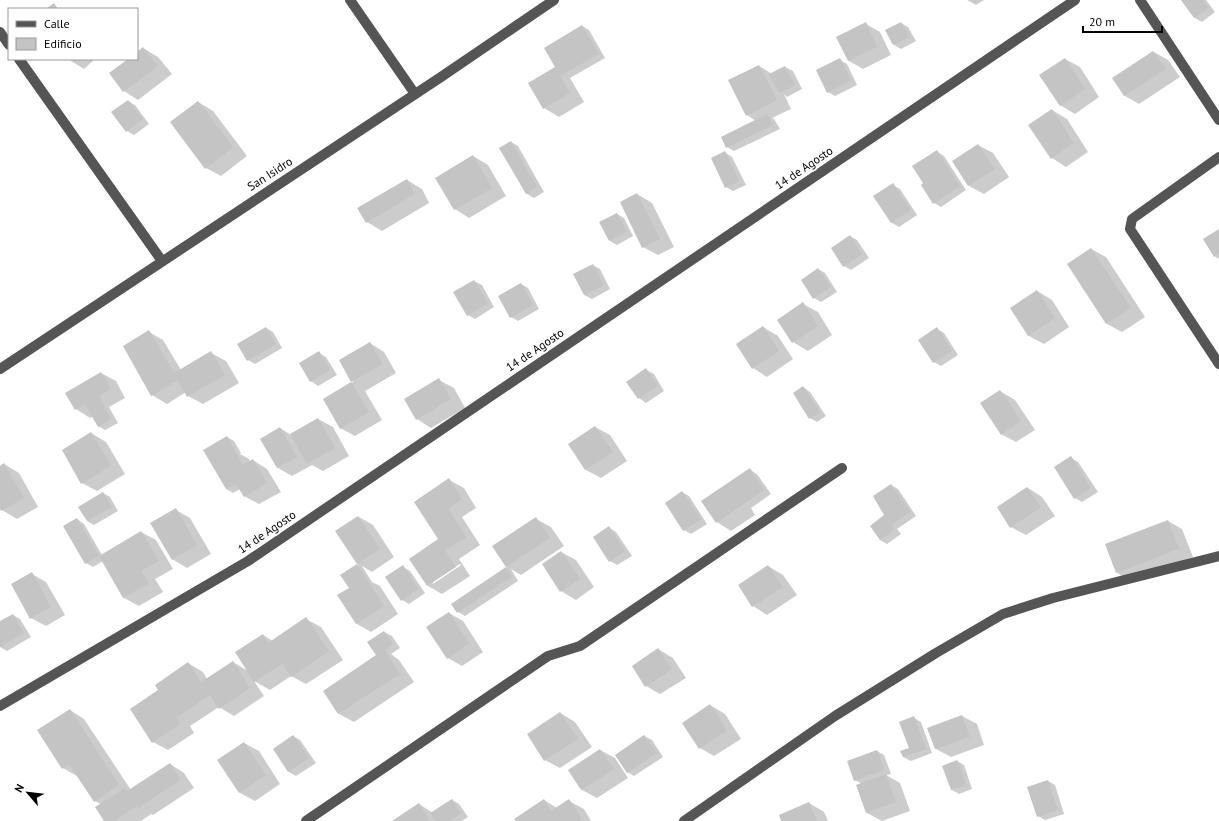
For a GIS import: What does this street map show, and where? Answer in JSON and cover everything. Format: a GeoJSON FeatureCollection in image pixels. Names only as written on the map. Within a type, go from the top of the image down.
{"type":"FeatureCollection","features":[{"type":"Feature","properties":{"kind":"street"},"geometry":{"type":"LineString","coordinates":[[350,0],[415,94]]}},
{"type":"Feature","properties":{"kind":"street","name":"San Isidro"},"geometry":{"type":"LineString","coordinates":[[0,369],[554,0]]}},
{"type":"Feature","properties":{"kind":"street","name":"14 de Agosto"},"geometry":{"type":"LineString","coordinates":[[0,706],[248,560],[1076,0]]}},
{"type":"Feature","properties":{"kind":"street"},"geometry":{"type":"LineString","coordinates":[[1140,0],[1219,120]]}},
{"type":"Feature","properties":{"kind":"street"},"geometry":{"type":"LineString","coordinates":[[0,32],[8,44]]}},
{"type":"Feature","properties":{"kind":"street"},"geometry":{"type":"LineString","coordinates":[[20,60],[162,261]]}},
{"type":"Feature","properties":{"kind":"street"},"geometry":{"type":"LineString","coordinates":[[1219,157],[1132,219],[1130,229],[1219,364]]}},
{"type":"Feature","properties":{"kind":"street"},"geometry":{"type":"LineString","coordinates":[[306,821],[548,656],[580,646],[842,468]]}},
{"type":"Feature","properties":{"kind":"street"},"geometry":{"type":"LineString","coordinates":[[684,821],[835,716],[936,653],[1003,614],[1053,598],[1219,556]]}},
{"type":"Feature","properties":{"kind":"building"},"geometry":{"type":"Polygon","coordinates":[[[1181,0],[1203,0],[1209,8],[1194,18],[1181,0]]]}},
{"type":"Feature","properties":{"kind":"building"},"geometry":{"type":"Polygon","coordinates":[[[54,3],[57,8],[47,8],[54,3]]]}},
{"type":"Feature","properties":{"kind":"building"},"geometry":{"type":"Polygon","coordinates":[[[866,22],[877,47],[848,61],[836,37],[866,22]]]}},
{"type":"Feature","properties":{"kind":"building"},"geometry":{"type":"Polygon","coordinates":[[[901,22],[909,37],[893,45],[885,30],[901,22]]]}},
{"type":"Feature","properties":{"kind":"building"},"geometry":{"type":"Polygon","coordinates":[[[582,25],[599,54],[560,76],[570,93],[543,109],[528,83],[555,67],[544,48],[582,25]]]}},
{"type":"Feature","properties":{"kind":"building"},"geometry":{"type":"Polygon","coordinates":[[[143,47],[158,66],[123,92],[109,73],[127,60],[138,60],[138,51],[143,47]]]}},
{"type":"Feature","properties":{"kind":"building"},"geometry":{"type":"Polygon","coordinates":[[[1153,51],[1166,69],[1124,96],[1112,78],[1153,51]]]}},
{"type":"Feature","properties":{"kind":"building"},"geometry":{"type":"Polygon","coordinates":[[[840,58],[851,80],[827,93],[816,70],[840,58]]]}},
{"type":"Feature","properties":{"kind":"building"},"geometry":{"type":"Polygon","coordinates":[[[1065,58],[1085,89],[1060,106],[1039,75],[1065,58]]]}},
{"type":"Feature","properties":{"kind":"building"},"geometry":{"type":"Polygon","coordinates":[[[759,65],[777,100],[746,116],[728,80],[759,65]]]}},
{"type":"Feature","properties":{"kind":"building"},"geometry":{"type":"Polygon","coordinates":[[[785,66],[795,85],[779,93],[769,74],[785,66]]]}},
{"type":"Feature","properties":{"kind":"building"},"geometry":{"type":"Polygon","coordinates":[[[128,100],[143,119],[126,132],[111,112],[128,100]]]}},
{"type":"Feature","properties":{"kind":"building"},"geometry":{"type":"Polygon","coordinates":[[[198,101],[233,147],[205,169],[170,122],[198,101]]]}},
{"type":"Feature","properties":{"kind":"building"},"geometry":{"type":"Polygon","coordinates":[[[1052,109],[1074,143],[1051,159],[1028,125],[1052,109]]]}},
{"type":"Feature","properties":{"kind":"building"},"geometry":{"type":"Polygon","coordinates":[[[767,114],[773,125],[726,148],[721,137],[767,114]]]}},
{"type":"Feature","properties":{"kind":"building"},"geometry":{"type":"Polygon","coordinates":[[[511,141],[537,187],[526,194],[499,148],[511,141]]]}},
{"type":"Feature","properties":{"kind":"building"},"geometry":{"type":"Polygon","coordinates":[[[978,144],[995,169],[968,186],[952,161],[978,144]]]}},
{"type":"Feature","properties":{"kind":"building"},"geometry":{"type":"Polygon","coordinates":[[[937,150],[960,186],[933,204],[921,185],[923,183],[912,166],[937,150]]]}},
{"type":"Feature","properties":{"kind":"building"},"geometry":{"type":"Polygon","coordinates":[[[725,151],[739,181],[725,188],[711,158],[725,151]]]}},
{"type":"Feature","properties":{"kind":"building"},"geometry":{"type":"Polygon","coordinates":[[[473,155],[492,188],[454,210],[435,178],[473,155]]]}},
{"type":"Feature","properties":{"kind":"building"},"geometry":{"type":"Polygon","coordinates":[[[407,179],[415,194],[366,223],[357,208],[407,179]]]}},
{"type":"Feature","properties":{"kind":"building"},"geometry":{"type":"Polygon","coordinates":[[[893,183],[911,210],[891,223],[873,196],[893,183]]]}},
{"type":"Feature","properties":{"kind":"building"},"geometry":{"type":"Polygon","coordinates":[[[637,193],[660,239],[642,248],[620,202],[637,193]]]}},
{"type":"Feature","properties":{"kind":"building"},"geometry":{"type":"Polygon","coordinates":[[[617,213],[627,232],[609,241],[599,222],[617,213]]]}},
{"type":"Feature","properties":{"kind":"building"},"geometry":{"type":"Polygon","coordinates":[[[1219,229],[1219,253],[1214,257],[1203,239],[1219,229]]]}},
{"type":"Feature","properties":{"kind":"building"},"geometry":{"type":"Polygon","coordinates":[[[850,235],[862,254],[843,267],[831,248],[850,235]]]}},
{"type":"Feature","properties":{"kind":"building"},"geometry":{"type":"Polygon","coordinates":[[[1091,248],[1131,308],[1106,324],[1067,264],[1091,248]]]}},
{"type":"Feature","properties":{"kind":"building"},"geometry":{"type":"Polygon","coordinates":[[[593,264],[604,285],[584,295],[573,274],[593,264]]]}},
{"type":"Feature","properties":{"kind":"building"},"geometry":{"type":"Polygon","coordinates":[[[818,268],[831,287],[813,299],[801,280],[818,268]]]}},
{"type":"Feature","properties":{"kind":"building"},"geometry":{"type":"Polygon","coordinates":[[[474,280],[488,303],[467,316],[453,292],[474,280]]]}},
{"type":"Feature","properties":{"kind":"building"},"geometry":{"type":"Polygon","coordinates":[[[521,283],[533,305],[510,318],[498,296],[521,283]]]}},
{"type":"Feature","properties":{"kind":"building"},"geometry":{"type":"Polygon","coordinates":[[[1037,290],[1055,318],[1028,336],[1010,308],[1037,290]]]}},
{"type":"Feature","properties":{"kind":"building"},"geometry":{"type":"Polygon","coordinates":[[[803,302],[818,326],[792,343],[777,320],[803,302]]]}},
{"type":"Feature","properties":{"kind":"building"},"geometry":{"type":"Polygon","coordinates":[[[763,326],[779,351],[752,369],[736,344],[763,326]]]}},
{"type":"Feature","properties":{"kind":"building"},"geometry":{"type":"Polygon","coordinates":[[[266,327],[276,344],[247,361],[237,344],[266,327]]]}},
{"type":"Feature","properties":{"kind":"building"},"geometry":{"type":"Polygon","coordinates":[[[937,327],[952,351],[933,363],[918,340],[937,327]]]}},
{"type":"Feature","properties":{"kind":"building"},"geometry":{"type":"Polygon","coordinates":[[[149,330],[174,373],[211,351],[225,375],[187,397],[178,380],[151,396],[123,346],[149,330]]]}},
{"type":"Feature","properties":{"kind":"building"},"geometry":{"type":"Polygon","coordinates":[[[370,342],[382,364],[351,382],[339,360],[370,342]]]}},
{"type":"Feature","properties":{"kind":"building"},"geometry":{"type":"Polygon","coordinates":[[[319,351],[330,370],[310,382],[299,363],[319,351]]]}},
{"type":"Feature","properties":{"kind":"building"},"geometry":{"type":"Polygon","coordinates":[[[646,368],[658,386],[638,399],[626,382],[646,368]]]}},
{"type":"Feature","properties":{"kind":"building"},"geometry":{"type":"Polygon","coordinates":[[[101,372],[111,389],[99,396],[111,419],[98,427],[85,404],[75,410],[65,393],[101,372]]]}},
{"type":"Feature","properties":{"kind":"building"},"geometry":{"type":"Polygon","coordinates":[[[439,378],[451,399],[416,420],[404,399],[439,378]]]}},
{"type":"Feature","properties":{"kind":"building"},"geometry":{"type":"Polygon","coordinates":[[[351,382],[369,412],[340,429],[323,399],[351,382]]]}},
{"type":"Feature","properties":{"kind":"building"},"geometry":{"type":"Polygon","coordinates":[[[803,386],[820,412],[809,419],[793,393],[803,386]]]}},
{"type":"Feature","properties":{"kind":"building"},"geometry":{"type":"Polygon","coordinates":[[[1000,390],[1021,421],[1001,435],[980,403],[1000,390]]]}},
{"type":"Feature","properties":{"kind":"building"},"geometry":{"type":"Polygon","coordinates":[[[318,418],[335,448],[307,464],[290,434],[318,418]]]}},
{"type":"Feature","properties":{"kind":"building"},"geometry":{"type":"Polygon","coordinates":[[[595,426],[613,452],[585,470],[568,444],[595,426]]]}},
{"type":"Feature","properties":{"kind":"building"},"geometry":{"type":"Polygon","coordinates":[[[280,427],[297,457],[277,468],[260,439],[280,427]]]}},
{"type":"Feature","properties":{"kind":"building"},"geometry":{"type":"Polygon","coordinates":[[[91,432],[111,466],[81,484],[62,450],[91,432]]]}},
{"type":"Feature","properties":{"kind":"building"},"geometry":{"type":"Polygon","coordinates":[[[227,436],[243,465],[253,459],[267,483],[244,497],[236,484],[226,489],[203,450],[227,436]]]}},
{"type":"Feature","properties":{"kind":"building"},"geometry":{"type":"Polygon","coordinates":[[[1071,456],[1091,488],[1074,499],[1054,467],[1071,456]]]}},
{"type":"Feature","properties":{"kind":"building"},"geometry":{"type":"Polygon","coordinates":[[[4,463],[24,498],[1,511],[0,466],[4,463]]]}},
{"type":"Feature","properties":{"kind":"building"},"geometry":{"type":"Polygon","coordinates":[[[750,468],[764,490],[716,523],[701,501],[750,468]]]}},
{"type":"Feature","properties":{"kind":"building"},"geometry":{"type":"Polygon","coordinates":[[[449,478],[462,499],[448,509],[466,537],[445,550],[456,567],[427,586],[409,559],[438,539],[414,502],[449,478]]]}},
{"type":"Feature","properties":{"kind":"building"},"geometry":{"type":"Polygon","coordinates":[[[891,484],[910,512],[891,525],[894,530],[880,540],[870,526],[884,515],[873,496],[891,484]]]}},
{"type":"Feature","properties":{"kind":"building"},"geometry":{"type":"Polygon","coordinates":[[[1027,487],[1041,507],[1010,528],[997,507],[1027,487]]]}},
{"type":"Feature","properties":{"kind":"building"},"geometry":{"type":"Polygon","coordinates":[[[682,491],[701,519],[683,531],[665,503],[682,491]]]}},
{"type":"Feature","properties":{"kind":"building"},"geometry":{"type":"Polygon","coordinates":[[[103,492],[112,507],[87,521],[78,507],[103,492]]]}},
{"type":"Feature","properties":{"kind":"building"},"geometry":{"type":"Polygon","coordinates":[[[176,508],[197,545],[172,560],[150,523],[176,508]]]}},
{"type":"Feature","properties":{"kind":"building"},"geometry":{"type":"Polygon","coordinates":[[[358,516],[380,549],[357,564],[335,531],[358,516]]]}},
{"type":"Feature","properties":{"kind":"building"},"geometry":{"type":"Polygon","coordinates":[[[536,517],[550,538],[506,567],[492,546],[536,517]]]}},
{"type":"Feature","properties":{"kind":"building"},"geometry":{"type":"Polygon","coordinates":[[[77,518],[99,556],[85,564],[63,526],[77,518]]]}},
{"type":"Feature","properties":{"kind":"building"},"geometry":{"type":"Polygon","coordinates":[[[1168,520],[1179,549],[1116,573],[1105,544],[1168,520]]]}},
{"type":"Feature","properties":{"kind":"building"},"geometry":{"type":"Polygon","coordinates":[[[609,526],[625,551],[609,562],[593,537],[609,526]]]}},
{"type":"Feature","properties":{"kind":"building"},"geometry":{"type":"Polygon","coordinates":[[[141,531],[159,561],[141,571],[149,583],[123,598],[99,556],[141,531]]]}},
{"type":"Feature","properties":{"kind":"building"},"geometry":{"type":"Polygon","coordinates":[[[561,551],[580,579],[560,592],[542,564],[561,551]]]}},
{"type":"Feature","properties":{"kind":"building"},"geometry":{"type":"Polygon","coordinates":[[[357,564],[384,606],[356,624],[337,595],[349,588],[340,575],[357,564]]]}},
{"type":"Feature","properties":{"kind":"building"},"geometry":{"type":"Polygon","coordinates":[[[403,565],[418,589],[401,601],[385,577],[403,565]]]}},
{"type":"Feature","properties":{"kind":"building"},"geometry":{"type":"Polygon","coordinates":[[[768,565],[783,587],[752,607],[738,585],[768,565]]]}},
{"type":"Feature","properties":{"kind":"building"},"geometry":{"type":"Polygon","coordinates":[[[506,567],[512,577],[457,613],[451,604],[506,567]]]}},
{"type":"Feature","properties":{"kind":"building"},"geometry":{"type":"Polygon","coordinates":[[[32,572],[51,607],[30,619],[11,584],[32,572]]]}},
{"type":"Feature","properties":{"kind":"building"},"geometry":{"type":"Polygon","coordinates":[[[449,612],[469,643],[447,659],[426,627],[449,612]]]}},
{"type":"Feature","properties":{"kind":"building"},"geometry":{"type":"Polygon","coordinates":[[[13,614],[24,633],[0,647],[0,621],[13,614]]]}},
{"type":"Feature","properties":{"kind":"building"},"geometry":{"type":"Polygon","coordinates":[[[306,617],[329,651],[291,677],[282,664],[254,682],[235,652],[263,634],[268,643],[306,617]]]}},
{"type":"Feature","properties":{"kind":"building"},"geometry":{"type":"Polygon","coordinates":[[[384,631],[393,644],[385,650],[400,674],[338,714],[323,691],[376,655],[367,642],[384,631]]]}},
{"type":"Feature","properties":{"kind":"building"},"geometry":{"type":"Polygon","coordinates":[[[658,648],[672,669],[645,687],[632,666],[658,648]]]}},
{"type":"Feature","properties":{"kind":"building"},"geometry":{"type":"Polygon","coordinates":[[[233,661],[250,688],[219,709],[210,695],[176,718],[180,724],[152,743],[130,709],[158,690],[155,685],[188,662],[201,682],[233,661]]]}},
{"type":"Feature","properties":{"kind":"building"},"geometry":{"type":"Polygon","coordinates":[[[710,704],[727,730],[699,749],[682,723],[710,704]]]}},
{"type":"Feature","properties":{"kind":"building"},"geometry":{"type":"Polygon","coordinates":[[[70,709],[119,785],[94,802],[69,764],[62,769],[37,730],[70,709]]]}},
{"type":"Feature","properties":{"kind":"building"},"geometry":{"type":"Polygon","coordinates":[[[560,712],[578,739],[544,761],[527,734],[560,712]]]}},
{"type":"Feature","properties":{"kind":"building"},"geometry":{"type":"Polygon","coordinates":[[[962,715],[970,737],[935,749],[927,728],[962,715]]]}},
{"type":"Feature","properties":{"kind":"building"},"geometry":{"type":"Polygon","coordinates":[[[914,716],[926,749],[903,757],[900,751],[909,748],[899,722],[914,716]]]}},
{"type":"Feature","properties":{"kind":"building"},"geometry":{"type":"Polygon","coordinates":[[[293,735],[309,758],[288,772],[273,749],[293,735]]]}},
{"type":"Feature","properties":{"kind":"building"},"geometry":{"type":"Polygon","coordinates":[[[644,735],[657,753],[627,773],[615,755],[644,735]]]}},
{"type":"Feature","properties":{"kind":"building"},"geometry":{"type":"Polygon","coordinates":[[[244,742],[266,775],[239,793],[217,760],[244,742]]]}},
{"type":"Feature","properties":{"kind":"building"},"geometry":{"type":"Polygon","coordinates":[[[600,749],[614,769],[581,790],[568,770],[600,749]]]}},
{"type":"Feature","properties":{"kind":"building"},"geometry":{"type":"Polygon","coordinates":[[[877,750],[884,770],[854,781],[847,761],[877,750]]]}},
{"type":"Feature","properties":{"kind":"building"},"geometry":{"type":"Polygon","coordinates":[[[957,760],[966,785],[951,790],[942,766],[957,760]]]}},
{"type":"Feature","properties":{"kind":"building"},"geometry":{"type":"Polygon","coordinates":[[[170,763],[180,780],[138,808],[137,806],[114,821],[104,821],[95,807],[125,788],[127,791],[170,763]]]}},
{"type":"Feature","properties":{"kind":"building"},"geometry":{"type":"Polygon","coordinates":[[[886,774],[896,802],[866,813],[856,785],[886,774]]]}},
{"type":"Feature","properties":{"kind":"building"},"geometry":{"type":"Polygon","coordinates":[[[1048,780],[1058,810],[1037,817],[1027,787],[1048,780]]]}},
{"type":"Feature","properties":{"kind":"building"},"geometry":{"type":"Polygon","coordinates":[[[452,799],[461,813],[449,821],[435,821],[430,813],[452,799]]]}},
{"type":"Feature","properties":{"kind":"building"},"geometry":{"type":"Polygon","coordinates":[[[544,799],[551,811],[569,799],[583,821],[516,821],[514,819],[544,799]]]}},
{"type":"Feature","properties":{"kind":"building"},"geometry":{"type":"Polygon","coordinates":[[[809,802],[817,821],[781,821],[779,815],[809,802]]]}},
{"type":"Feature","properties":{"kind":"building"},"geometry":{"type":"Polygon","coordinates":[[[419,803],[430,821],[392,821],[419,803]]]}}]}
